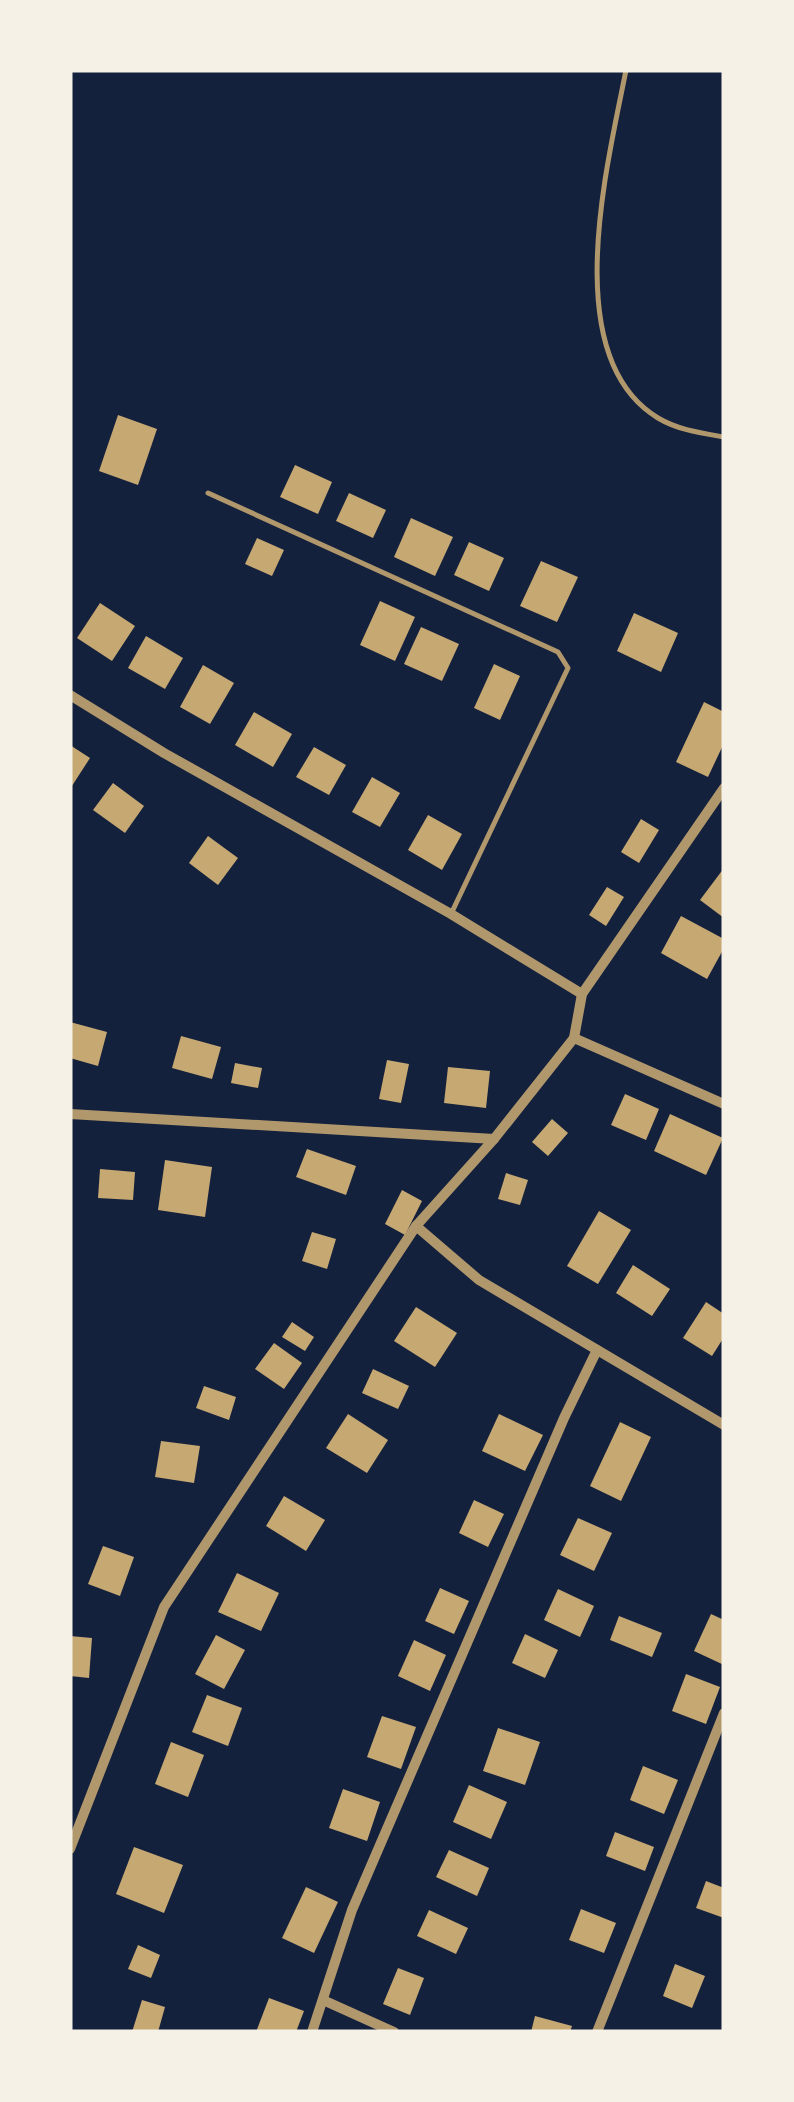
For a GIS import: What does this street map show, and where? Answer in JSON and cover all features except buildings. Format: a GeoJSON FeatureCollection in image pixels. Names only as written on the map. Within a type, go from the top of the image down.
{"type":"FeatureCollection","features":[{"type":"Feature","properties":{"kind":"street"},"geometry":{"type":"LineString","coordinates":[[70,694],[164,753],[451,914],[582,994]]}},
{"type":"Feature","properties":{"kind":"street"},"geometry":{"type":"LineString","coordinates":[[70,1849],[164,1607],[416,1226],[494,1139],[574,1038],[582,994],[724,788]]}},
{"type":"Feature","properties":{"kind":"street"},"geometry":{"type":"LineString","coordinates":[[574,1038],[724,1104]]}},
{"type":"Feature","properties":{"kind":"street"},"geometry":{"type":"LineString","coordinates":[[70,1114],[494,1139]]}},
{"type":"Feature","properties":{"kind":"street"},"geometry":{"type":"LineString","coordinates":[[416,1226],[479,1280],[724,1425]]}},
{"type":"Feature","properties":{"kind":"street"},"geometry":{"type":"LineString","coordinates":[[312,2032],[352,1910],[597,1350]]}},
{"type":"Feature","properties":{"kind":"street"},"geometry":{"type":"LineString","coordinates":[[597,2032],[724,1713]]}},
{"type":"Feature","properties":{"kind":"street"},"geometry":{"type":"LineString","coordinates":[[323,2000],[394,2032]]}},
{"type":"Feature","properties":{"kind":"lane"},"geometry":{"type":"LineString","coordinates":[[626,70],[598,226],[601,316],[609,357],[628,392],[658,418],[724,437]]}},
{"type":"Feature","properties":{"kind":"lane"},"geometry":{"type":"LineString","coordinates":[[208,492],[558,652],[568,668],[451,914]]}}]}
